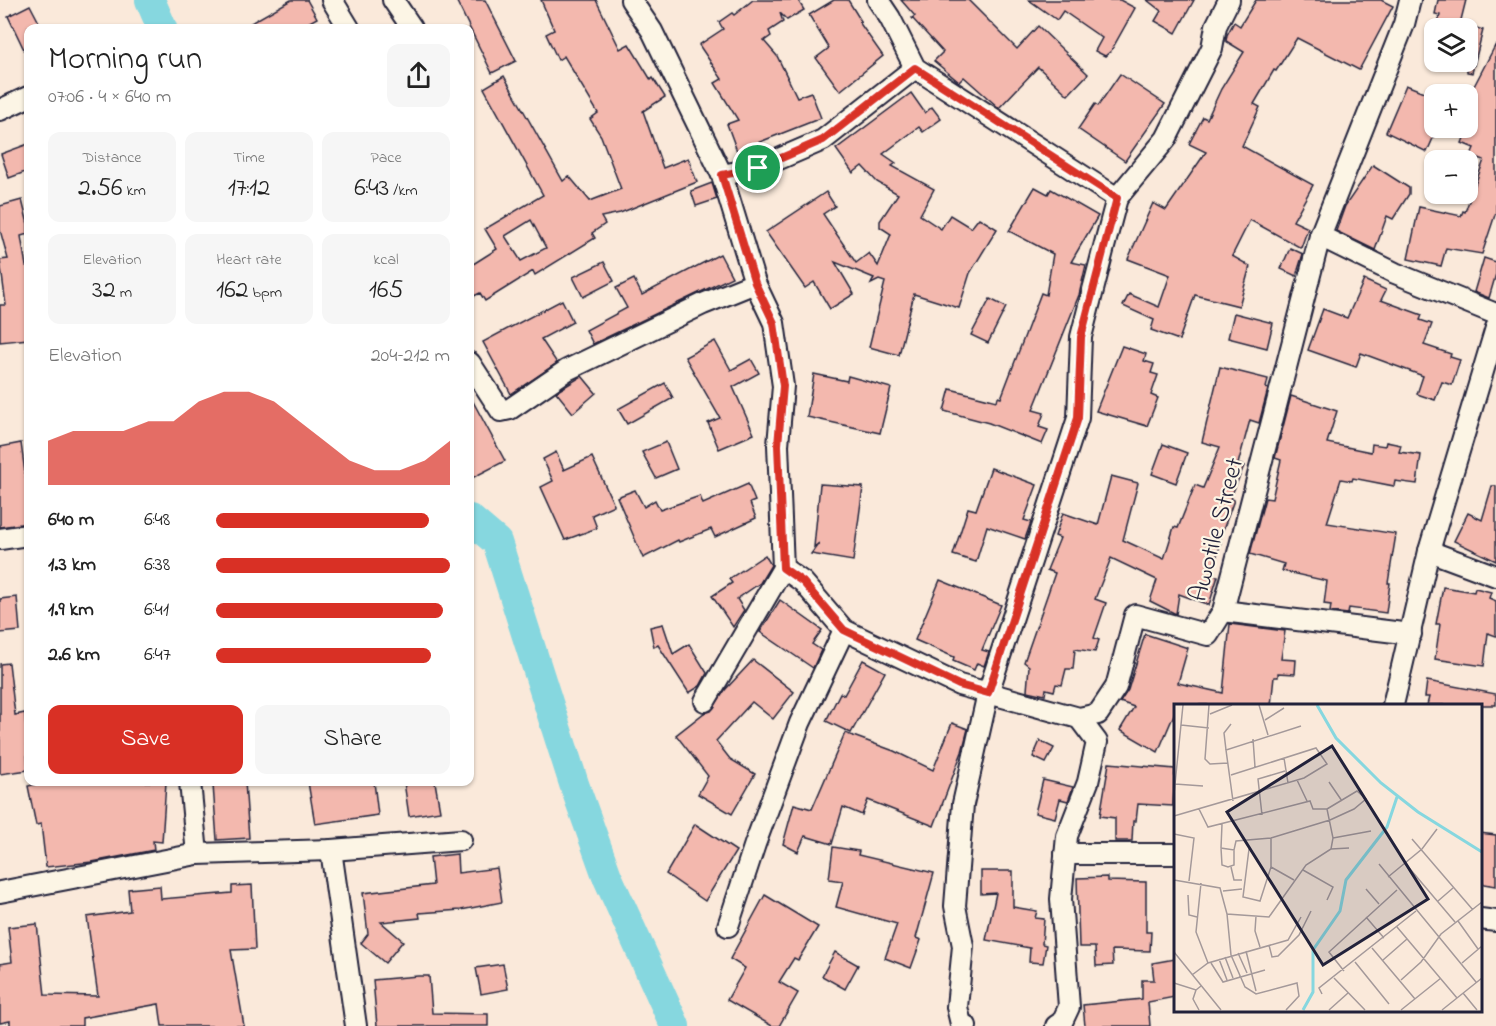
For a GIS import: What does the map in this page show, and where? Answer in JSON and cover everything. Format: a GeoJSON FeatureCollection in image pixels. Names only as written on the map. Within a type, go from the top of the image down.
{"type":"FeatureCollection","features":[{"type":"Feature","properties":{"kind":"street"},"geometry":{"type":"LineString","coordinates":[[332,0],[347,24]]}},
{"type":"Feature","properties":{"kind":"street"},"geometry":{"type":"LineString","coordinates":[[393,0],[409,24]]}},
{"type":"Feature","properties":{"kind":"street"},"geometry":{"type":"LineString","coordinates":[[631,0],[652,31],[722,175],[755,283],[774,323],[783,386],[778,445],[783,568],[705,701]]}},
{"type":"Feature","properties":{"kind":"street"},"geometry":{"type":"LineString","coordinates":[[878,0],[890,18],[915,68],[1117,198]]}},
{"type":"Feature","properties":{"kind":"street"},"geometry":{"type":"LineString","coordinates":[[966,1026],[961,1024],[957,1007],[963,946],[955,906],[963,804],[988,693],[1078,418],[1081,337],[1117,198],[1166,139],[1212,48],[1216,26],[1229,0]]}},
{"type":"Feature","properties":{"kind":"street","name":"Awotile Street"},"geometry":{"type":"LineString","coordinates":[[1079,718],[1098,714],[1116,687],[1135,615],[1208,635],[1223,611],[1320,236],[1404,24],[1410,0]]}},
{"type":"Feature","properties":{"kind":"street"},"geometry":{"type":"LineString","coordinates":[[722,175],[758,168],[823,140],[915,68]]}},
{"type":"Feature","properties":{"kind":"street"},"geometry":{"type":"LineString","coordinates":[[0,110],[24,99]]}},
{"type":"Feature","properties":{"kind":"street"},"geometry":{"type":"LineString","coordinates":[[1320,236],[1395,273],[1496,314]]}},
{"type":"Feature","properties":{"kind":"street"},"geometry":{"type":"LineString","coordinates":[[474,369],[501,411],[510,410],[567,370],[703,304],[755,283]]}},
{"type":"Feature","properties":{"kind":"street"},"geometry":{"type":"LineString","coordinates":[[1394,704],[1429,551],[1496,328]]}},
{"type":"Feature","properties":{"kind":"street"},"geometry":{"type":"LineString","coordinates":[[0,539],[24,536]]}},
{"type":"Feature","properties":{"kind":"street"},"geometry":{"type":"LineString","coordinates":[[1429,551],[1496,576]]}},
{"type":"Feature","properties":{"kind":"street"},"geometry":{"type":"LineString","coordinates":[[783,568],[803,582],[844,630],[959,685],[1079,718],[1097,742],[1088,782],[1067,836],[1061,899],[1069,1007],[1062,1022],[1056,1026]]}},
{"type":"Feature","properties":{"kind":"street"},"geometry":{"type":"LineString","coordinates":[[1223,611],[1411,633]]}},
{"type":"Feature","properties":{"kind":"street"},"geometry":{"type":"LineString","coordinates":[[728,926],[755,844],[800,723],[844,630]]}},
{"type":"Feature","properties":{"kind":"street"},"geometry":{"type":"LineString","coordinates":[[190,786],[197,854]]}},
{"type":"Feature","properties":{"kind":"street"},"geometry":{"type":"LineString","coordinates":[[0,892],[197,854],[331,850],[461,840]]}},
{"type":"Feature","properties":{"kind":"street"},"geometry":{"type":"LineString","coordinates":[[331,850],[356,1026]]}},
{"type":"Feature","properties":{"kind":"street"},"geometry":{"type":"LineString","coordinates":[[1065,854],[1174,854]]}},
{"type":"Feature","properties":{"kind":"street"},"geometry":{"type":"LineString","coordinates":[[1481,919],[1496,921]]}},
{"type":"Feature","properties":{"kind":"building"},"geometry":{"type":"Polygon","coordinates":[[[291,0],[307,0],[317,18],[306,24],[249,24],[291,0]]]}},
{"type":"Feature","properties":{"kind":"building"},"geometry":{"type":"Polygon","coordinates":[[[456,0],[485,0],[516,61],[492,73],[474,36],[474,24],[468,24],[456,0]]]}},
{"type":"Feature","properties":{"kind":"building"},"geometry":{"type":"Polygon","coordinates":[[[541,0],[596,0],[620,49],[629,44],[651,80],[653,78],[665,97],[643,111],[663,168],[688,158],[697,182],[620,213],[601,217],[605,224],[592,233],[595,238],[535,275],[533,271],[485,301],[480,293],[474,296],[474,263],[497,249],[485,229],[543,195],[484,88],[504,76],[563,181],[569,176],[590,201],[621,189],[601,136],[590,119],[598,113],[564,56],[558,60],[546,34],[554,30],[541,0]],[[531,220],[505,236],[521,261],[546,248],[531,220]]]}},
{"type":"Feature","properties":{"kind":"building"},"geometry":{"type":"Polygon","coordinates":[[[753,0],[803,0],[799,2],[804,10],[787,20],[780,13],[783,22],[769,31],[771,36],[764,41],[777,56],[797,97],[811,92],[821,118],[737,151],[727,124],[738,120],[715,83],[722,79],[699,45],[723,29],[719,22],[732,13],[734,15],[753,0]]]}},
{"type":"Feature","properties":{"kind":"building"},"geometry":{"type":"Polygon","coordinates":[[[834,0],[848,0],[861,21],[859,22],[883,56],[840,91],[816,58],[829,48],[809,15],[834,0]]]}},
{"type":"Feature","properties":{"kind":"building"},"geometry":{"type":"Polygon","coordinates":[[[901,0],[968,0],[1017,49],[1038,26],[1088,74],[1068,95],[1038,67],[999,108],[964,77],[959,82],[934,61],[943,52],[912,18],[915,16],[901,0]]]}},
{"type":"Feature","properties":{"kind":"building"},"geometry":{"type":"Polygon","coordinates":[[[1029,0],[1120,0],[1135,8],[1111,51],[1105,56],[1095,51],[1102,38],[1063,11],[1057,20],[1029,0]]]}},
{"type":"Feature","properties":{"kind":"building"},"geometry":{"type":"Polygon","coordinates":[[[1147,0],[1194,0],[1176,33],[1155,21],[1161,11],[1147,0]]]}},
{"type":"Feature","properties":{"kind":"building"},"geometry":{"type":"Polygon","coordinates":[[[1256,0],[1381,0],[1393,6],[1359,70],[1297,38],[1276,71],[1274,70],[1254,104],[1260,107],[1242,146],[1313,185],[1293,221],[1308,228],[1301,248],[1250,220],[1232,256],[1250,266],[1239,306],[1195,295],[1179,340],[1151,330],[1154,320],[1123,306],[1129,294],[1159,307],[1170,275],[1128,259],[1153,203],[1166,210],[1206,152],[1189,144],[1203,117],[1207,119],[1221,89],[1244,52],[1226,41],[1227,35],[1234,22],[1240,26],[1256,0]]]}},
{"type":"Feature","properties":{"kind":"building"},"geometry":{"type":"Polygon","coordinates":[[[1438,0],[1466,0],[1462,18],[1439,18],[1440,15],[1435,14],[1438,0]]]}},
{"type":"Feature","properties":{"kind":"building"},"geometry":{"type":"Polygon","coordinates":[[[30,5],[40,24],[24,24],[24,50],[8,16],[30,5]]]}},
{"type":"Feature","properties":{"kind":"building"},"geometry":{"type":"Polygon","coordinates":[[[1478,28],[1483,30],[1478,50],[1478,28]]]}},
{"type":"Feature","properties":{"kind":"building"},"geometry":{"type":"Polygon","coordinates":[[[1496,44],[1496,212],[1482,254],[1446,248],[1441,266],[1408,259],[1419,207],[1461,216],[1468,204],[1478,204],[1478,176],[1484,160],[1478,158],[1478,150],[1473,150],[1474,148],[1462,143],[1464,138],[1478,138],[1478,84],[1475,84],[1496,44]]]}},
{"type":"Feature","properties":{"kind":"building"},"geometry":{"type":"Polygon","coordinates":[[[1120,74],[1165,104],[1125,161],[1078,129],[1095,104],[1098,106],[1120,74]]]}},
{"type":"Feature","properties":{"kind":"building"},"geometry":{"type":"Polygon","coordinates":[[[1406,85],[1424,92],[1424,138],[1433,138],[1428,150],[1424,151],[1386,132],[1406,85]]]}},
{"type":"Feature","properties":{"kind":"building"},"geometry":{"type":"Polygon","coordinates":[[[911,93],[925,113],[932,107],[941,119],[923,132],[919,127],[883,154],[896,163],[892,166],[934,189],[920,215],[941,229],[950,215],[971,228],[979,218],[997,229],[970,273],[959,308],[914,294],[899,355],[869,347],[885,282],[879,280],[871,284],[874,278],[835,262],[854,294],[830,309],[814,282],[805,288],[766,232],[826,192],[835,206],[823,214],[856,263],[869,253],[878,266],[891,234],[880,227],[880,221],[898,194],[877,182],[862,166],[853,173],[836,149],[911,93]]]}},
{"type":"Feature","properties":{"kind":"building"},"geometry":{"type":"Polygon","coordinates":[[[24,145],[24,172],[9,178],[1,154],[24,145]]]}},
{"type":"Feature","properties":{"kind":"building"},"geometry":{"type":"Polygon","coordinates":[[[1373,165],[1409,188],[1409,194],[1393,219],[1387,216],[1375,250],[1336,231],[1345,206],[1373,165]]]}},
{"type":"Feature","properties":{"kind":"building"},"geometry":{"type":"Polygon","coordinates":[[[712,183],[717,199],[696,206],[691,191],[712,183]]]}},
{"type":"Feature","properties":{"kind":"building"},"geometry":{"type":"Polygon","coordinates":[[[1035,187],[1048,194],[1051,189],[1098,216],[1071,262],[1086,265],[1079,295],[1033,410],[1044,413],[1039,427],[1048,430],[1042,444],[989,423],[944,411],[950,389],[997,401],[998,397],[1001,398],[1041,293],[1046,295],[1053,254],[1009,231],[1035,187]]]}},
{"type":"Feature","properties":{"kind":"building"},"geometry":{"type":"Polygon","coordinates":[[[22,200],[24,208],[24,235],[21,236],[24,254],[24,339],[0,342],[0,305],[6,305],[0,260],[8,259],[0,230],[0,206],[22,200]]]}},
{"type":"Feature","properties":{"kind":"building"},"geometry":{"type":"Polygon","coordinates":[[[1290,248],[1303,254],[1296,276],[1281,269],[1290,248]]]}},
{"type":"Feature","properties":{"kind":"building"},"geometry":{"type":"Polygon","coordinates":[[[720,254],[732,277],[593,344],[586,330],[627,308],[616,288],[634,279],[642,295],[720,254]]]}},
{"type":"Feature","properties":{"kind":"building"},"geometry":{"type":"Polygon","coordinates":[[[1484,258],[1496,262],[1496,274],[1489,298],[1474,292],[1484,258]]]}},
{"type":"Feature","properties":{"kind":"building"},"geometry":{"type":"Polygon","coordinates":[[[604,262],[614,281],[583,297],[573,277],[604,262]]]}},
{"type":"Feature","properties":{"kind":"building"},"geometry":{"type":"Polygon","coordinates":[[[1364,280],[1386,290],[1381,300],[1422,315],[1420,320],[1432,324],[1424,345],[1451,354],[1450,357],[1460,360],[1452,385],[1442,382],[1435,400],[1417,394],[1423,376],[1361,353],[1356,367],[1308,350],[1323,309],[1347,318],[1364,280]]]}},
{"type":"Feature","properties":{"kind":"building"},"geometry":{"type":"Polygon","coordinates":[[[990,299],[1006,307],[988,343],[971,335],[990,299]]]}},
{"type":"Feature","properties":{"kind":"building"},"geometry":{"type":"Polygon","coordinates":[[[562,300],[573,322],[541,339],[557,363],[511,394],[483,342],[562,300]]]}},
{"type":"Feature","properties":{"kind":"building"},"geometry":{"type":"Polygon","coordinates":[[[1234,313],[1273,323],[1267,348],[1228,338],[1234,313]]]}},
{"type":"Feature","properties":{"kind":"building"},"geometry":{"type":"Polygon","coordinates":[[[715,341],[731,370],[751,359],[759,373],[733,387],[754,434],[719,449],[708,423],[720,418],[685,357],[715,341]]]}},
{"type":"Feature","properties":{"kind":"building"},"geometry":{"type":"Polygon","coordinates":[[[1122,346],[1146,354],[1144,361],[1154,364],[1151,373],[1158,375],[1151,395],[1158,398],[1147,426],[1096,411],[1122,346]]]}},
{"type":"Feature","properties":{"kind":"building"},"geometry":{"type":"Polygon","coordinates":[[[1220,367],[1268,379],[1266,388],[1268,389],[1259,423],[1250,420],[1238,464],[1244,466],[1230,499],[1234,500],[1219,541],[1221,542],[1211,575],[1218,576],[1209,605],[1179,594],[1176,614],[1150,601],[1157,580],[1111,558],[1095,599],[1106,603],[1094,638],[1099,640],[1095,652],[1075,649],[1073,669],[1066,669],[1062,685],[1056,684],[1054,691],[1046,689],[1045,695],[1027,691],[1029,666],[1024,662],[1055,573],[1047,570],[1060,538],[1055,536],[1063,513],[1098,525],[1111,476],[1138,483],[1123,540],[1164,559],[1174,527],[1178,528],[1195,485],[1203,488],[1220,447],[1202,442],[1220,367]]]}},
{"type":"Feature","properties":{"kind":"building"},"geometry":{"type":"Polygon","coordinates":[[[814,374],[847,381],[848,376],[891,388],[880,433],[807,417],[814,374]]]}},
{"type":"Feature","properties":{"kind":"building"},"geometry":{"type":"Polygon","coordinates":[[[582,376],[596,393],[573,413],[556,392],[582,376]]]}},
{"type":"Feature","properties":{"kind":"building"},"geometry":{"type":"Polygon","coordinates":[[[665,383],[673,398],[627,424],[618,409],[665,383]]]}},
{"type":"Feature","properties":{"kind":"building"},"geometry":{"type":"Polygon","coordinates":[[[1291,396],[1337,411],[1327,443],[1371,452],[1372,444],[1385,446],[1386,442],[1401,445],[1399,452],[1421,455],[1417,484],[1395,481],[1394,486],[1353,478],[1352,481],[1341,479],[1327,523],[1396,534],[1386,613],[1349,608],[1348,614],[1330,612],[1331,605],[1324,604],[1327,581],[1282,571],[1284,564],[1250,554],[1265,498],[1272,499],[1281,460],[1275,458],[1291,396]]]}},
{"type":"Feature","properties":{"kind":"building"},"geometry":{"type":"Polygon","coordinates":[[[474,403],[505,461],[474,477],[474,403]]]}},
{"type":"Feature","properties":{"kind":"building"},"geometry":{"type":"Polygon","coordinates":[[[666,442],[677,469],[656,478],[642,452],[666,442]]]}},
{"type":"Feature","properties":{"kind":"building"},"geometry":{"type":"Polygon","coordinates":[[[21,443],[24,465],[24,524],[0,527],[0,447],[21,443]]]}},
{"type":"Feature","properties":{"kind":"building"},"geometry":{"type":"Polygon","coordinates":[[[1163,444],[1187,453],[1176,483],[1152,474],[1163,444]]]}},
{"type":"Feature","properties":{"kind":"building"},"geometry":{"type":"Polygon","coordinates":[[[556,452],[564,470],[592,457],[614,505],[592,515],[597,528],[565,540],[541,487],[553,481],[543,459],[556,452]]]}},
{"type":"Feature","properties":{"kind":"building"},"geometry":{"type":"Polygon","coordinates":[[[991,468],[1037,485],[1024,520],[1031,522],[1025,539],[987,526],[976,562],[953,555],[968,508],[976,510],[991,468]]]}},
{"type":"Feature","properties":{"kind":"building"},"geometry":{"type":"Polygon","coordinates":[[[748,484],[755,501],[750,503],[756,518],[715,537],[711,529],[679,542],[678,540],[643,558],[617,497],[635,490],[644,507],[655,500],[660,510],[700,496],[703,504],[748,484]]]}},
{"type":"Feature","properties":{"kind":"building"},"geometry":{"type":"Polygon","coordinates":[[[820,484],[863,487],[853,561],[811,554],[819,543],[814,547],[820,484]]]}},
{"type":"Feature","properties":{"kind":"building"},"geometry":{"type":"Polygon","coordinates":[[[1492,486],[1496,486],[1496,561],[1454,541],[1468,513],[1482,520],[1492,486]]]}},
{"type":"Feature","properties":{"kind":"building"},"geometry":{"type":"Polygon","coordinates":[[[765,555],[771,565],[760,583],[737,599],[744,610],[733,627],[712,596],[732,583],[729,579],[765,555]]]}},
{"type":"Feature","properties":{"kind":"building"},"geometry":{"type":"Polygon","coordinates":[[[940,580],[1001,605],[982,650],[989,652],[984,666],[977,663],[974,670],[953,661],[954,657],[915,640],[940,580]]]}},
{"type":"Feature","properties":{"kind":"building"},"geometry":{"type":"Polygon","coordinates":[[[1443,587],[1474,592],[1475,588],[1491,592],[1489,598],[1496,601],[1496,636],[1488,633],[1484,666],[1435,659],[1440,624],[1436,624],[1443,587]]]}},
{"type":"Feature","properties":{"kind":"building"},"geometry":{"type":"Polygon","coordinates":[[[17,597],[20,631],[0,633],[0,599],[17,597]]]}},
{"type":"Feature","properties":{"kind":"building"},"geometry":{"type":"Polygon","coordinates":[[[780,600],[822,630],[812,644],[821,650],[813,668],[760,632],[780,600]]]}},
{"type":"Feature","properties":{"kind":"building"},"geometry":{"type":"Polygon","coordinates":[[[663,624],[673,654],[689,644],[707,673],[700,686],[689,693],[658,645],[654,647],[650,627],[663,624]]]}},
{"type":"Feature","properties":{"kind":"building"},"geometry":{"type":"Polygon","coordinates":[[[1230,624],[1285,631],[1281,659],[1296,660],[1295,674],[1278,673],[1278,677],[1274,677],[1271,704],[1174,704],[1174,714],[1158,752],[1120,730],[1134,707],[1120,702],[1128,690],[1145,634],[1188,648],[1178,683],[1223,693],[1230,624]]]}},
{"type":"Feature","properties":{"kind":"building"},"geometry":{"type":"Polygon","coordinates":[[[753,660],[794,692],[773,719],[752,702],[716,741],[730,759],[755,774],[732,814],[698,794],[708,776],[676,735],[704,713],[711,711],[725,690],[753,660]]]}},
{"type":"Feature","properties":{"kind":"building"},"geometry":{"type":"Polygon","coordinates":[[[863,660],[885,672],[851,733],[826,721],[840,693],[844,695],[863,660]]]}},
{"type":"Feature","properties":{"kind":"building"},"geometry":{"type":"Polygon","coordinates":[[[9,663],[15,715],[24,713],[24,771],[0,774],[0,664],[9,663]]]}},
{"type":"Feature","properties":{"kind":"building"},"geometry":{"type":"Polygon","coordinates":[[[1427,681],[1496,694],[1496,705],[1427,704],[1429,697],[1425,697],[1427,681]]]}},
{"type":"Feature","properties":{"kind":"building"},"geometry":{"type":"Polygon","coordinates":[[[952,723],[968,729],[962,752],[934,826],[868,800],[862,815],[843,807],[832,844],[805,836],[798,852],[783,844],[794,804],[812,809],[845,733],[894,751],[933,770],[952,723]]]}},
{"type":"Feature","properties":{"kind":"building"},"geometry":{"type":"Polygon","coordinates":[[[1040,741],[1054,748],[1046,763],[1033,757],[1040,741]]]}},
{"type":"Feature","properties":{"kind":"building"},"geometry":{"type":"Polygon","coordinates":[[[1109,763],[1174,769],[1173,806],[1138,804],[1136,821],[1133,821],[1132,841],[1115,841],[1115,818],[1100,816],[1109,763]]]}},
{"type":"Feature","properties":{"kind":"building"},"geometry":{"type":"Polygon","coordinates":[[[1043,780],[1073,787],[1068,801],[1060,799],[1055,818],[1035,813],[1043,780]]]}},
{"type":"Feature","properties":{"kind":"building"},"geometry":{"type":"Polygon","coordinates":[[[28,786],[166,786],[162,842],[153,841],[154,850],[92,862],[46,867],[41,824],[36,825],[28,786]]]}},
{"type":"Feature","properties":{"kind":"building"},"geometry":{"type":"Polygon","coordinates":[[[213,786],[245,786],[249,838],[217,840],[213,786]]]}},
{"type":"Feature","properties":{"kind":"building"},"geometry":{"type":"Polygon","coordinates":[[[309,786],[374,786],[378,815],[315,824],[309,786]]]}},
{"type":"Feature","properties":{"kind":"building"},"geometry":{"type":"Polygon","coordinates":[[[405,786],[436,786],[440,811],[409,816],[405,786]]]}},
{"type":"Feature","properties":{"kind":"building"},"geometry":{"type":"Polygon","coordinates":[[[695,824],[736,851],[705,901],[666,874],[695,824]]]}},
{"type":"Feature","properties":{"kind":"building"},"geometry":{"type":"Polygon","coordinates":[[[1481,833],[1496,835],[1496,886],[1481,883],[1481,833]]]}},
{"type":"Feature","properties":{"kind":"building"},"geometry":{"type":"Polygon","coordinates":[[[833,847],[859,851],[858,855],[934,873],[916,938],[921,940],[911,968],[885,958],[897,924],[836,907],[843,881],[829,879],[833,847]]]}},
{"type":"Feature","properties":{"kind":"building"},"geometry":{"type":"Polygon","coordinates":[[[457,854],[458,873],[497,868],[502,902],[461,910],[419,913],[420,918],[381,922],[403,941],[385,963],[361,943],[368,934],[363,893],[433,885],[430,857],[457,854]]]}},
{"type":"Feature","properties":{"kind":"building"},"geometry":{"type":"Polygon","coordinates":[[[981,871],[1013,871],[1013,907],[1037,911],[1035,918],[1044,919],[1042,944],[1046,945],[1043,963],[1029,962],[1030,948],[986,940],[996,893],[981,894],[981,871]]]}},
{"type":"Feature","properties":{"kind":"building"},"geometry":{"type":"Polygon","coordinates":[[[1107,877],[1107,881],[1146,882],[1146,932],[1151,932],[1150,951],[1112,950],[1113,965],[1096,966],[1095,947],[1079,947],[1077,878],[1107,877]]]}},
{"type":"Feature","properties":{"kind":"building"},"geometry":{"type":"Polygon","coordinates":[[[252,885],[255,949],[231,950],[244,1026],[162,1026],[159,1004],[82,1018],[82,1026],[10,1026],[10,1021],[0,1023],[0,964],[12,962],[8,927],[37,924],[45,995],[98,996],[87,917],[130,911],[128,889],[160,886],[161,899],[232,893],[232,886],[252,885]]]}},
{"type":"Feature","properties":{"kind":"building"},"geometry":{"type":"Polygon","coordinates":[[[765,895],[818,927],[798,960],[794,958],[779,982],[798,993],[779,1026],[772,1026],[727,1000],[745,968],[730,959],[765,895]]]}},
{"type":"Feature","properties":{"kind":"building"},"geometry":{"type":"Polygon","coordinates":[[[835,952],[858,965],[845,989],[822,976],[835,952]]]}},
{"type":"Feature","properties":{"kind":"building"},"geometry":{"type":"Polygon","coordinates":[[[1174,959],[1174,997],[1148,1002],[1150,1026],[1085,1026],[1083,1005],[1142,999],[1142,980],[1154,980],[1152,963],[1174,959]]]}},
{"type":"Feature","properties":{"kind":"building"},"geometry":{"type":"Polygon","coordinates":[[[503,964],[508,989],[481,994],[476,968],[503,964]]]}},
{"type":"Feature","properties":{"kind":"building"},"geometry":{"type":"Polygon","coordinates":[[[429,976],[432,1013],[488,1014],[488,1026],[377,1026],[373,980],[429,976]]]}},
{"type":"Feature","properties":{"kind":"waterway"},"geometry":{"type":"LineString","coordinates":[[150,0],[160,24]]}},
{"type":"Feature","properties":{"kind":"waterway"},"geometry":{"type":"LineString","coordinates":[[474,522],[497,542],[574,784],[607,876],[675,1026]]}},
{"type":"Feature","properties":{"kind":"route"},"geometry":{"type":"LineString","coordinates":[[915,68],[975,104],[1117,198],[1081,337],[1078,418],[988,693],[959,685],[844,630],[803,582],[783,568],[778,445],[783,386],[774,323],[755,283],[722,175],[758,168],[823,140],[915,68]]}}]}
